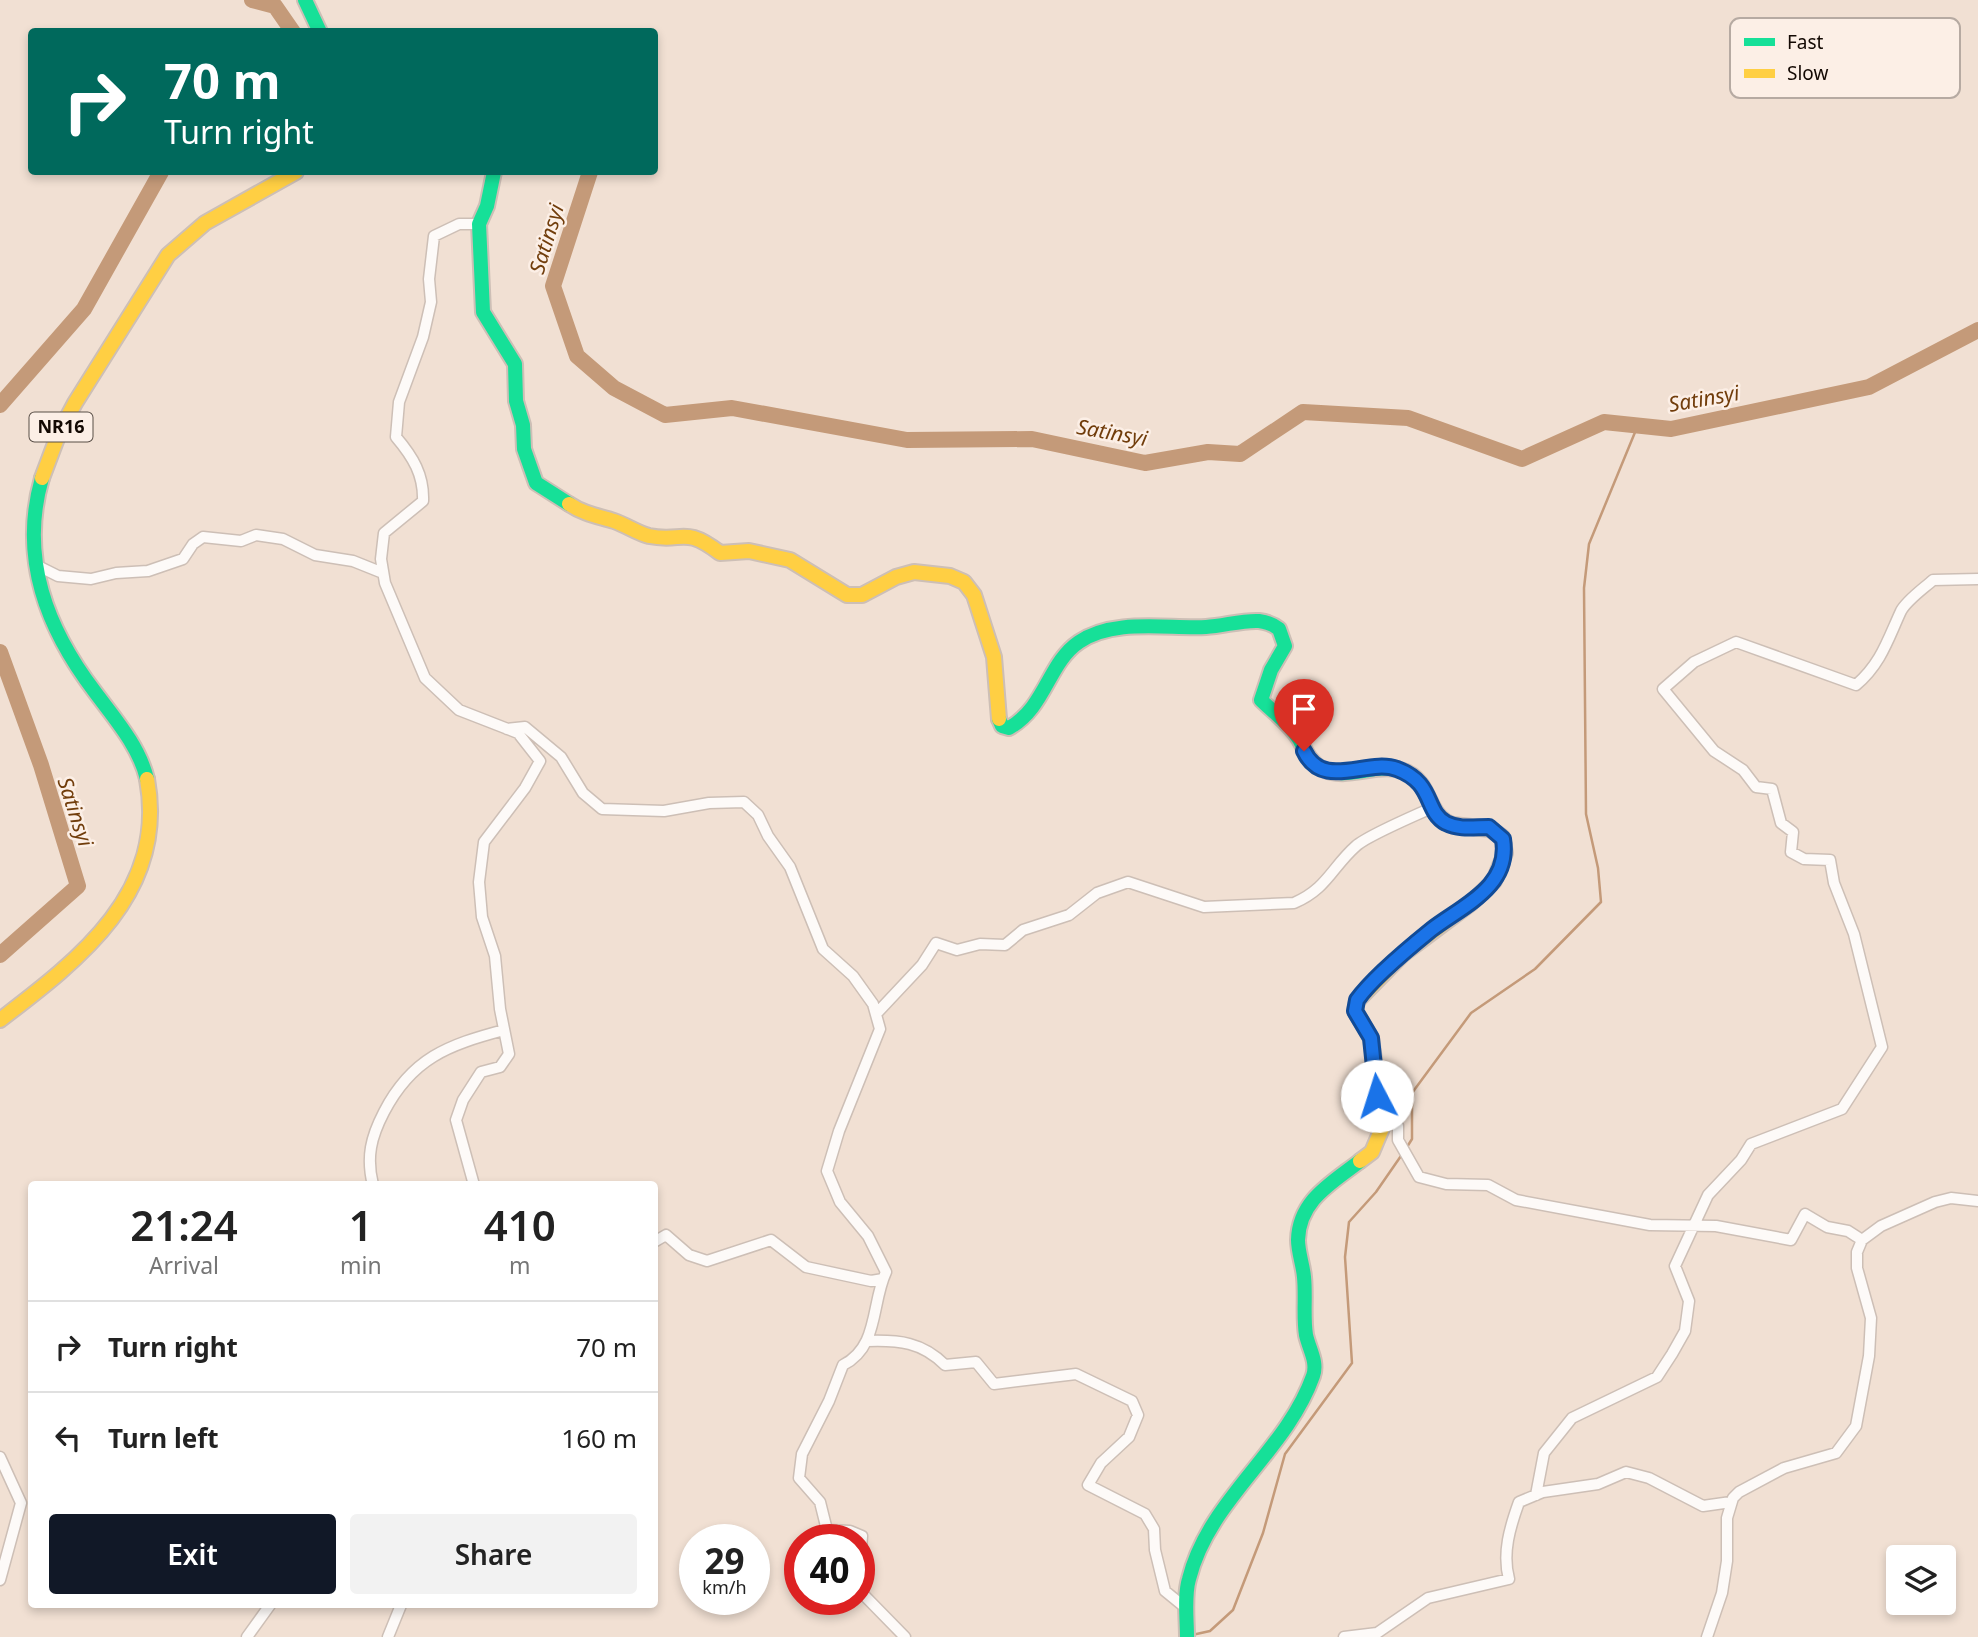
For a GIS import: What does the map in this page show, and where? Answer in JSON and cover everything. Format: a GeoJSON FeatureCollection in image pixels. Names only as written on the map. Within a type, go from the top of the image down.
{"type":"FeatureCollection","features":[{"type":"Feature","properties":{"kind":"street"},"geometry":{"type":"LineString","coordinates":[[305,0],[318,28]]}},
{"type":"Feature","properties":{"kind":"street","name":"NR16"},"geometry":{"type":"LineString","coordinates":[[0,1020],[72,965],[97,939],[137,880],[151,830],[145,769],[129,739],[90,687],[54,628],[43,603],[32,528],[36,492],[44,464],[67,417],[158,267],[183,238],[212,219],[278,186],[292,175]]}},
{"type":"Feature","properties":{"kind":"street"},"geometry":{"type":"LineString","coordinates":[[493,175],[487,206],[479,224],[483,312],[515,364],[515,394],[523,425],[524,449],[536,483],[558,499],[582,513],[614,521],[650,536],[683,535],[699,538],[720,553],[730,550],[756,552],[790,560],[848,595],[862,595],[896,577],[914,572],[950,576],[964,582],[974,595],[985,625],[996,663],[998,718],[1002,726],[1009,729],[1026,716],[1049,688],[1071,650],[1094,635],[1155,626],[1221,626],[1248,620],[1267,622],[1279,629],[1285,646],[1271,670],[1261,700],[1294,731],[1307,758],[1318,768],[1345,773],[1385,767],[1400,770],[1420,781],[1439,817],[1449,824],[1495,830],[1503,839],[1503,861],[1496,876],[1478,898],[1424,936],[1357,1000],[1355,1011],[1364,1023],[1372,1044],[1383,1126],[1372,1152],[1317,1195],[1303,1212],[1298,1241],[1304,1278],[1306,1335],[1314,1360],[1314,1374],[1295,1413],[1210,1527],[1188,1580],[1187,1637]]}},
{"type":"Feature","properties":{"kind":"street"},"geometry":{"type":"LineString","coordinates":[[473,1181],[456,1120],[463,1100],[481,1072],[500,1067],[509,1054],[495,956],[482,917],[481,869],[484,842],[526,788],[540,761],[518,733],[459,710],[425,678],[397,617],[383,573],[384,533],[423,501],[424,481],[409,452],[396,437],[399,402],[423,337],[430,302],[429,279],[434,236],[459,224],[479,224]]}},
{"type":"Feature","properties":{"kind":"street"},"geometry":{"type":"LineString","coordinates":[[36,565],[58,576],[91,579],[116,573],[148,571],[183,559],[193,544],[203,537],[241,541],[256,535],[283,539],[315,555],[353,561],[383,573]]}},
{"type":"Feature","properties":{"kind":"street"},"geometry":{"type":"LineString","coordinates":[[1536,1495],[1544,1453],[1572,1418],[1657,1377],[1672,1354],[1685,1331],[1689,1301],[1675,1266],[1696,1224],[1698,1211],[1708,1195],[1741,1160],[1751,1144],[1842,1109],[1882,1047],[1854,934],[1834,883],[1830,860],[1804,859],[1791,852],[1793,832],[1781,823],[1772,789],[1756,787],[1743,770],[1714,751],[1663,689],[1693,662],[1736,642],[1856,685],[1871,673],[1892,637],[1902,608],[1933,580],[1978,579]]}},
{"type":"Feature","properties":{"kind":"street"},"geometry":{"type":"LineString","coordinates":[[507,729],[525,727],[542,739],[561,757],[583,793],[602,809],[664,811],[709,803],[744,802],[758,815],[790,867],[822,949],[853,976],[873,1004],[880,1029],[839,1131],[827,1171],[840,1202],[874,1248],[886,1272],[868,1341],[855,1358],[843,1364],[829,1401],[802,1454],[799,1478],[820,1502],[826,1524]]}},
{"type":"Feature","properties":{"kind":"street"},"geometry":{"type":"LineString","coordinates":[[876,1014],[922,965],[936,943],[957,950],[980,944],[1005,944],[1023,930],[1069,915],[1097,893],[1128,882],[1204,907],[1294,903],[1307,898],[1334,875],[1358,844],[1434,807]]}},
{"type":"Feature","properties":{"kind":"street"},"geometry":{"type":"LineString","coordinates":[[372,1181],[368,1164],[371,1140],[402,1081],[427,1059],[457,1043],[504,1030]]}},
{"type":"Feature","properties":{"kind":"street"},"geometry":{"type":"LineString","coordinates":[[1381,1108],[1398,1126],[1398,1140],[1419,1177],[1446,1184],[1488,1185],[1516,1199],[1650,1225],[1696,1224],[1791,1240],[1805,1214],[1827,1227],[1848,1231],[1862,1240]]}},
{"type":"Feature","properties":{"kind":"street"},"geometry":{"type":"LineString","coordinates":[[1707,1637],[1722,1593],[1727,1560],[1727,1518],[1731,1502],[1739,1492],[1784,1468],[1836,1453],[1849,1440],[1856,1426],[1869,1356],[1871,1318],[1856,1260],[1862,1240],[1881,1226],[1935,1202],[1951,1198],[1978,1201]]}},
{"type":"Feature","properties":{"kind":"street"},"geometry":{"type":"LineString","coordinates":[[658,1240],[666,1235],[689,1255],[707,1261],[771,1240],[806,1267],[871,1281],[883,1279]]}},
{"type":"Feature","properties":{"kind":"street"},"geometry":{"type":"LineString","coordinates":[[868,1341],[905,1340],[934,1354],[945,1365],[976,1362],[995,1384],[1076,1374],[1132,1401],[1138,1415],[1129,1437],[1101,1463],[1088,1485],[1145,1514],[1154,1529],[1155,1550],[1166,1591],[1187,1609]]}},
{"type":"Feature","properties":{"kind":"street"},"geometry":{"type":"LineString","coordinates":[[0,1457],[21,1503],[0,1580]]}},
{"type":"Feature","properties":{"kind":"street"},"geometry":{"type":"LineString","coordinates":[[1344,1637],[1377,1633],[1428,1598],[1509,1579],[1505,1565],[1511,1524],[1519,1502],[1536,1495],[1566,1487],[1598,1484],[1626,1472],[1649,1478],[1703,1506],[1731,1502]]}},
{"type":"Feature","properties":{"kind":"street"},"geometry":{"type":"LineString","coordinates":[[875,1606],[905,1637]]}},
{"type":"Feature","properties":{"kind":"street"},"geometry":{"type":"LineString","coordinates":[[247,1637],[268,1608]]}},
{"type":"Feature","properties":{"kind":"street"},"geometry":{"type":"LineString","coordinates":[[388,1637],[400,1608]]}},
{"type":"Feature","properties":{"kind":"waterway"},"geometry":{"type":"LineString","coordinates":[[252,0],[275,6],[290,28]]}},
{"type":"Feature","properties":{"kind":"waterway","name":"Satinsyi"},"geometry":{"type":"LineString","coordinates":[[0,405],[84,309],[159,175]]}},
{"type":"Feature","properties":{"kind":"waterway","name":"Satinsyi"},"geometry":{"type":"LineString","coordinates":[[589,175],[553,286],[577,356],[614,388],[665,415],[732,408],[907,440],[1032,439],[1145,463],[1208,452],[1240,454],[1303,412],[1408,418],[1522,459],[1604,422],[1671,429],[1869,387],[1978,330]]}},
{"type":"Feature","properties":{"kind":"waterway"},"geometry":{"type":"LineString","coordinates":[[1407,1147],[1412,1139],[1412,1093],[1471,1013],[1535,969],[1601,902],[1598,868],[1586,814],[1584,588],[1589,544],[1638,425]]}},
{"type":"Feature","properties":{"kind":"waterway","name":"Satinsyi"},"geometry":{"type":"LineString","coordinates":[[0,652],[41,765],[78,886],[0,955]]}},
{"type":"Feature","properties":{"kind":"waterway"},"geometry":{"type":"LineString","coordinates":[[1192,1635],[1210,1631],[1233,1610],[1263,1533],[1285,1454],[1352,1363],[1345,1257],[1349,1222],[1376,1192],[1403,1153]]}},
{"type":"Feature","properties":{"kind":"traffic: fast"},"geometry":{"type":"LineString","coordinates":[[305,0],[318,28]]}},
{"type":"Feature","properties":{"kind":"traffic: fast"},"geometry":{"type":"LineString","coordinates":[[493,175],[487,206],[479,224],[483,312],[515,364],[516,401],[523,425],[524,449],[536,483],[569,504]]}},
{"type":"Feature","properties":{"kind":"traffic: fast"},"geometry":{"type":"LineString","coordinates":[[42,478],[34,536],[36,564],[51,618],[78,668],[132,744],[147,779]]}},
{"type":"Feature","properties":{"kind":"traffic: fast"},"geometry":{"type":"LineString","coordinates":[[999,719],[1002,726],[1009,728],[1021,719],[1031,709],[1060,661],[1079,642],[1093,635],[1124,627],[1206,627],[1246,621],[1265,622],[1279,629],[1285,646],[1271,670],[1261,700],[1291,728],[1314,763],[1332,772],[1387,768],[1408,773],[1421,785],[1438,815],[1453,825]]}},
{"type":"Feature","properties":{"kind":"traffic: fast"},"geometry":{"type":"LineString","coordinates":[[1187,1637],[1187,1586],[1199,1550],[1230,1500],[1285,1429],[1313,1376],[1313,1356],[1306,1335],[1304,1277],[1298,1245],[1304,1214],[1328,1185],[1360,1161]]}},
{"type":"Feature","properties":{"kind":"traffic: slow"},"geometry":{"type":"LineString","coordinates":[[42,478],[59,433],[75,403],[168,255],[205,223],[291,175]]}},
{"type":"Feature","properties":{"kind":"traffic: slow"},"geometry":{"type":"LineString","coordinates":[[569,504],[649,536],[691,537],[720,553],[749,551],[790,560],[847,595],[862,595],[896,577],[914,572],[950,576],[964,582],[974,595],[994,657],[999,719]]}},
{"type":"Feature","properties":{"kind":"traffic: slow"},"geometry":{"type":"LineString","coordinates":[[0,1020],[87,947],[111,919],[131,889],[144,856],[150,819],[147,779]]}},
{"type":"Feature","properties":{"kind":"traffic: slow"},"geometry":{"type":"LineString","coordinates":[[1360,1161],[1372,1152],[1383,1126],[1371,1038],[1355,1011],[1357,1001],[1403,954],[1471,903],[1494,881],[1505,853],[1502,837],[1490,829],[1453,825]]}},
{"type":"Feature","properties":{"kind":"route"},"geometry":{"type":"LineString","coordinates":[[1304,751],[1315,766],[1325,770],[1345,773],[1385,767],[1409,774],[1424,786],[1436,813],[1444,822],[1464,828],[1489,827],[1503,839],[1502,866],[1482,895],[1424,936],[1357,1000],[1355,1011],[1364,1023],[1372,1044],[1377,1096]]}}]}
